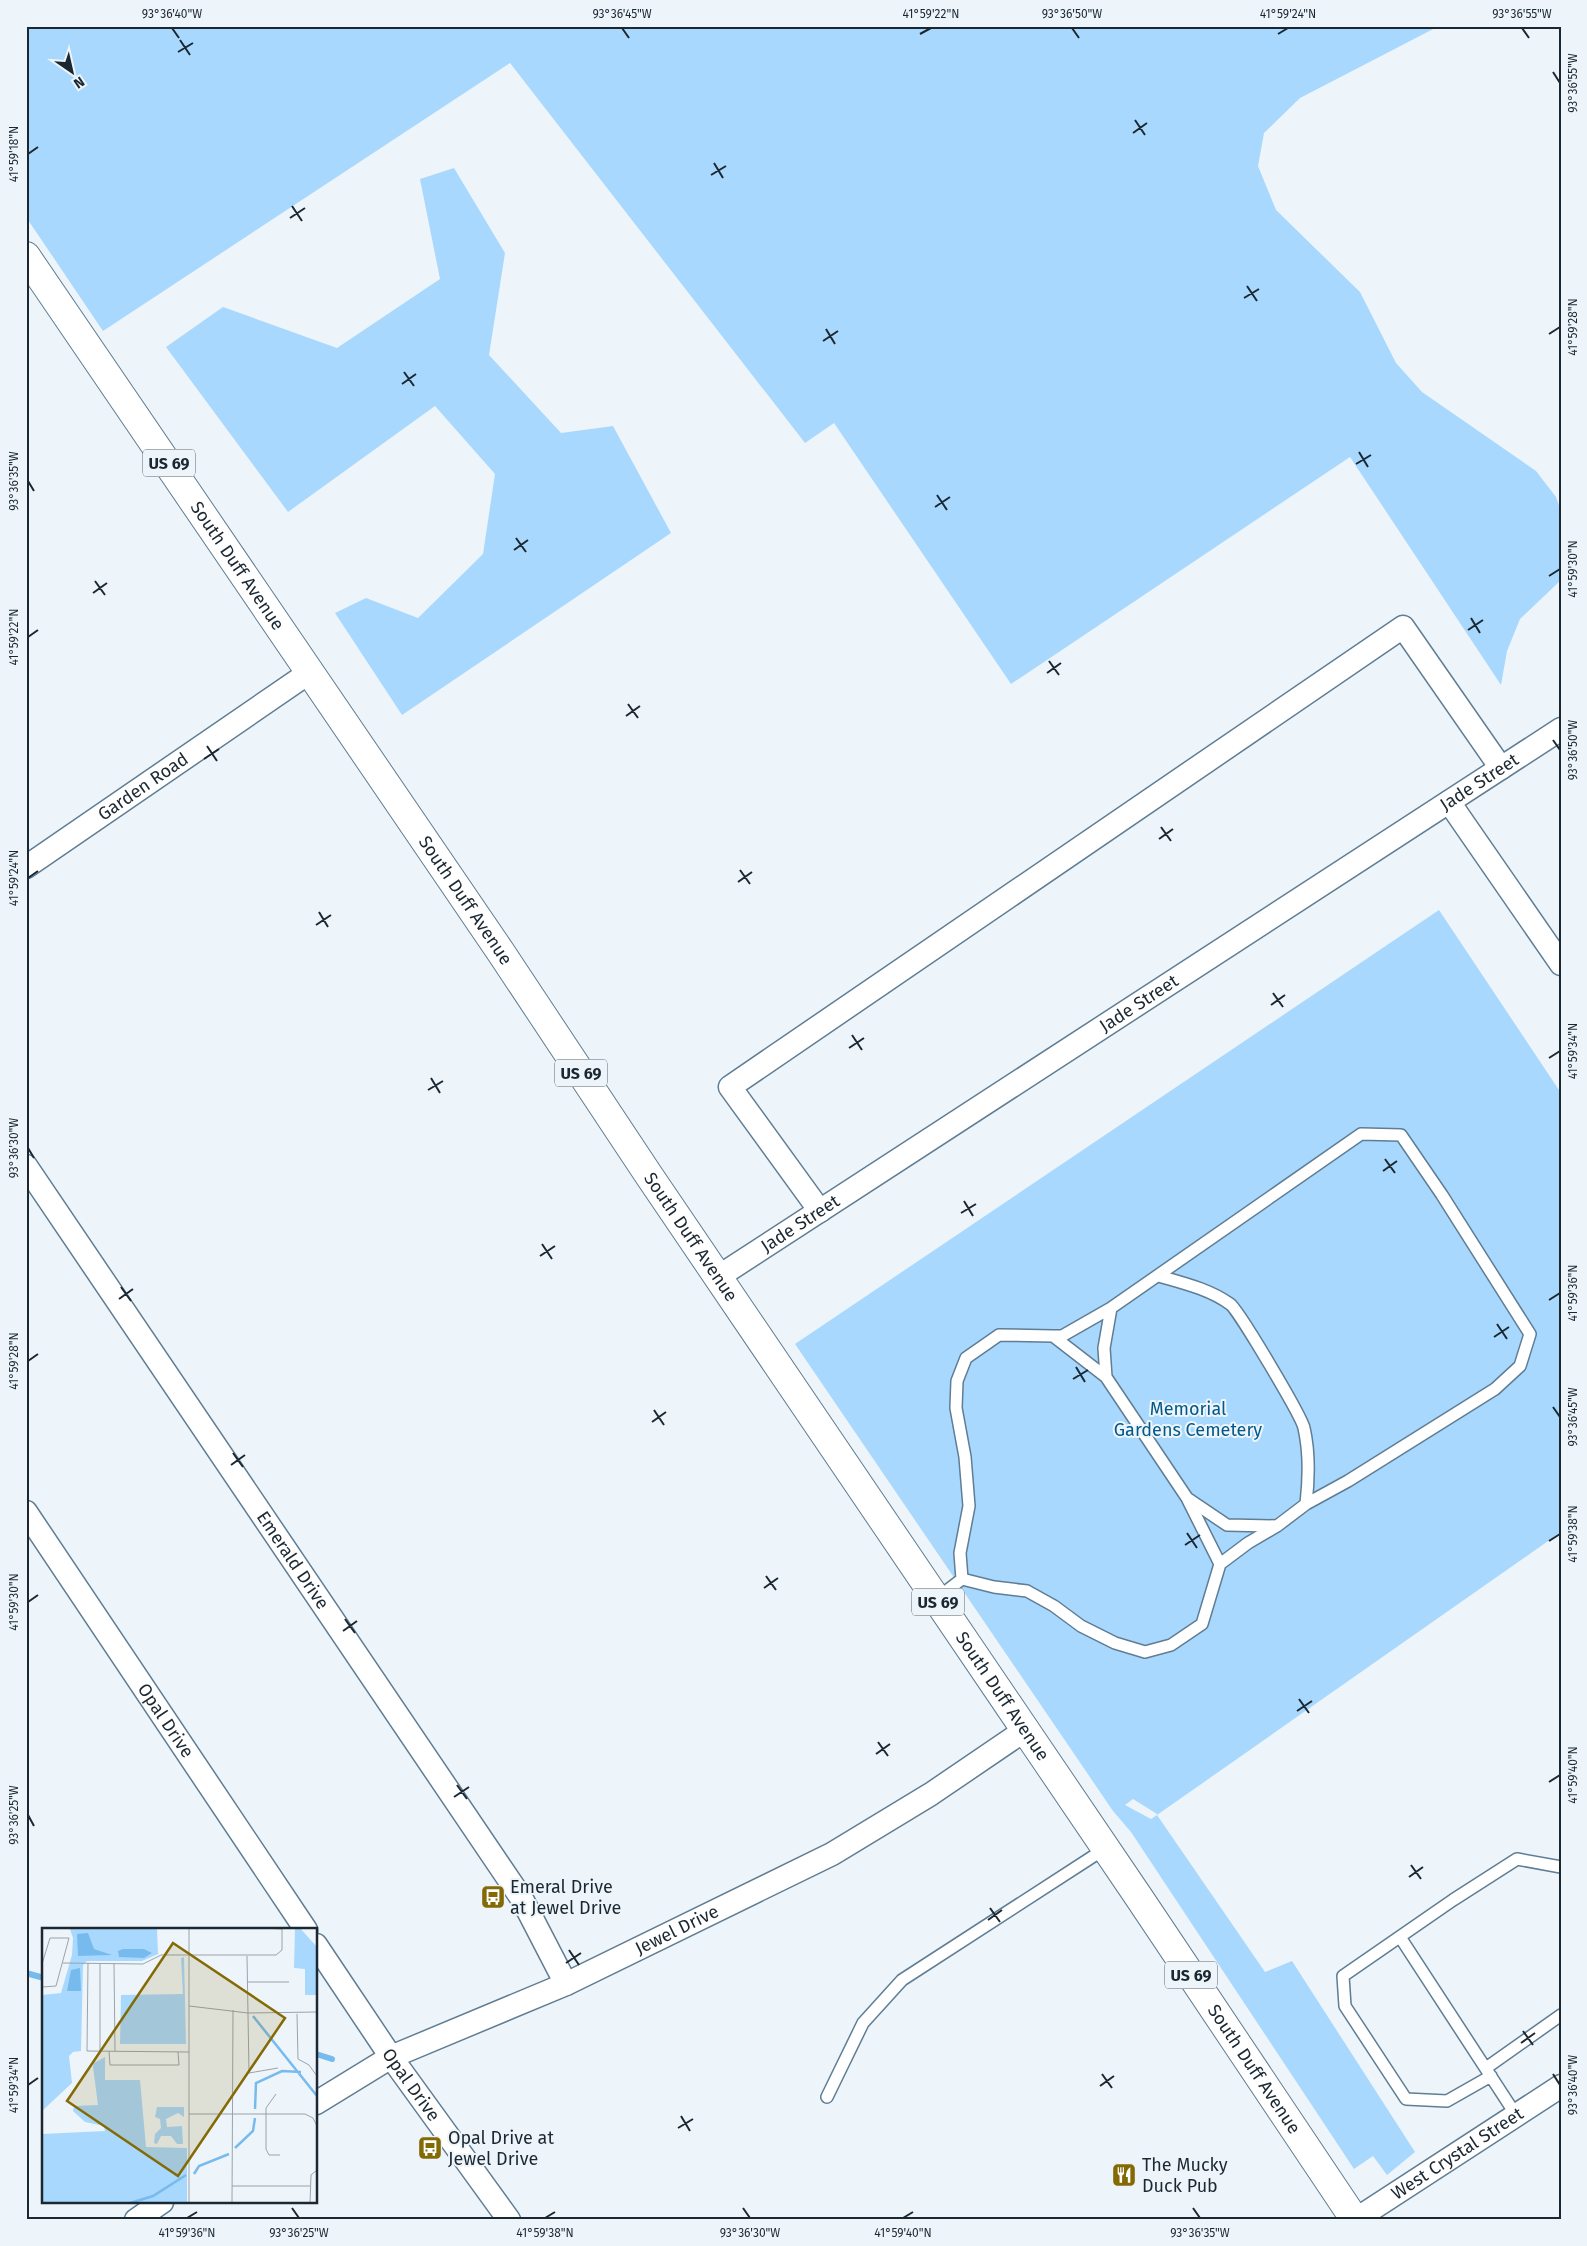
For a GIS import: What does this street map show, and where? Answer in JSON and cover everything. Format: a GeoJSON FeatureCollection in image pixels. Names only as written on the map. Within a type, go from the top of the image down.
{"type":"FeatureCollection","features":[{"type":"Feature","properties":{"kind":"main road","name":"South Duff Avenue"},"geometry":{"type":"LineString","coordinates":[[26,256],[1106,1848],[1355,2220]]}},
{"type":"Feature","properties":{"kind":"street"},"geometry":{"type":"LineString","coordinates":[[820,1211],[730,1087],[1403,627],[1501,768]]}},
{"type":"Feature","properties":{"kind":"street","name":"Garden Road"},"geometry":{"type":"LineString","coordinates":[[26,867],[310,672]]}},
{"type":"Feature","properties":{"kind":"street","name":"Jade Street"},"geometry":{"type":"LineString","coordinates":[[718,1277],[1561,729]]}},
{"type":"Feature","properties":{"kind":"street"},"geometry":{"type":"LineString","coordinates":[[1449,802],[1561,964]]}},
{"type":"Feature","properties":{"kind":"street","name":"Emerald Drive"},"geometry":{"type":"LineString","coordinates":[[26,1166],[522,1899],[566,1984]]}},
{"type":"Feature","properties":{"kind":"street","name":"Opal Drive"},"geometry":{"type":"LineString","coordinates":[[26,1512],[305,1928]]}},
{"type":"Feature","properties":{"kind":"street","name":"Jewel Drive"},"geometry":{"type":"LineString","coordinates":[[318,2103],[391,2057],[566,1984],[832,1854],[930,1794],[1025,1730]]}},
{"type":"Feature","properties":{"kind":"street","name":"Opal Drive"},"geometry":{"type":"LineString","coordinates":[[318,1948],[391,2057],[510,2220]]}},
{"type":"Feature","properties":{"kind":"street","name":"West Crystal Street"},"geometry":{"type":"LineString","coordinates":[[1355,2220],[1561,2086]]}},
{"type":"Feature","properties":{"kind":"street"},"geometry":{"type":"LineString","coordinates":[[136,2220],[159,2204]]}},
{"type":"Feature","properties":{"kind":"lane"},"geometry":{"type":"LineString","coordinates":[[1361,1134],[1401,1135],[1442,1195],[1530,1334],[1520,1366],[1496,1389],[1348,1482],[1306,1504],[1220,1564],[1202,1624],[1171,1646],[1145,1652],[1114,1643],[1081,1626],[1054,1606],[1027,1591],[994,1587],[962,1579],[960,1553],[969,1506],[965,1457],[956,1408],[957,1381],[966,1358],[999,1336],[1062,1336],[1111,1308],[1159,1276],[1361,1134]]}},
{"type":"Feature","properties":{"kind":"lane"},"geometry":{"type":"LineString","coordinates":[[1159,1276],[1198,1287],[1232,1304],[1304,1426],[1310,1471],[1306,1504]]}},
{"type":"Feature","properties":{"kind":"lane"},"geometry":{"type":"LineString","coordinates":[[1106,1377],[1104,1348],[1111,1308]]}},
{"type":"Feature","properties":{"kind":"lane"},"geometry":{"type":"LineString","coordinates":[[1053,1336],[1106,1377],[1187,1498],[1220,1564]]}},
{"type":"Feature","properties":{"kind":"lane"},"geometry":{"type":"LineString","coordinates":[[1187,1498],[1228,1525],[1277,1526]]}},
{"type":"Feature","properties":{"kind":"lane"},"geometry":{"type":"LineString","coordinates":[[936,1599],[962,1579]]}},
{"type":"Feature","properties":{"kind":"lane"},"geometry":{"type":"LineString","coordinates":[[827,2097],[863,2023],[902,1980],[1106,1848]]}},
{"type":"Feature","properties":{"kind":"lane"},"geometry":{"type":"LineString","coordinates":[[1561,1868],[1517,1859],[1343,1976],[1345,2006],[1406,2099],[1446,2101],[1488,2072],[1561,2015]]}},
{"type":"Feature","properties":{"kind":"lane"},"geometry":{"type":"LineString","coordinates":[[1400,1936],[1516,2115]]}},
{"type":"Feature","properties":{"kind":"green space"},"geometry":{"type":"Polygon","coordinates":[[[26,26],[1439,26],[1300,98],[1264,133],[1258,166],[1276,210],[1360,292],[1396,363],[1422,392],[1536,471],[1556,497],[1561,511],[1561,580],[1520,619],[1507,651],[1501,685],[1350,457],[1011,684],[834,423],[805,443],[510,63],[103,331],[26,217],[26,26]]]}},
{"type":"Feature","properties":{"kind":"green space"},"geometry":{"type":"Polygon","coordinates":[[[454,168],[505,253],[489,355],[561,433],[613,426],[671,533],[402,715],[335,613],[366,598],[418,618],[483,554],[495,474],[435,406],[288,512],[166,347],[223,307],[337,348],[440,279],[420,179],[454,168]]]}},
{"type":"Feature","properties":{"kind":"green space","name":"Memorial Gardens Cemetery"},"geometry":{"type":"Polygon","coordinates":[[[1439,910],[1561,1093],[1561,1532],[1157,1815],[1265,1972],[1292,1961],[1415,2152],[1387,2175],[1373,2156],[1354,2169],[1131,1832],[1113,1811],[795,1344],[1439,910]],[[1133,1799],[1125,1805],[1151,1819],[1157,1814],[1133,1799]]]}},
{"type":"Feature","properties":{"kind":"waterway"},"geometry":{"type":"LineString","coordinates":[[26,1973],[42,1977]]}},
{"type":"Feature","properties":{"kind":"waterway"},"geometry":{"type":"LineString","coordinates":[[318,2055],[332,2059]]}},
{"type":"Feature","properties":{"kind":"place","name":"Emeral Drive at Jewel Drive"},"geometry":{"type":"Point","coordinates":[493,1897]}},
{"type":"Feature","properties":{"kind":"place","name":"Opal Drive at Jewel Drive"},"geometry":{"type":"Point","coordinates":[430,2148]}},
{"type":"Feature","properties":{"kind":"place","name":"The Mucky Duck Pub"},"geometry":{"type":"Point","coordinates":[1124,2175]}}]}
